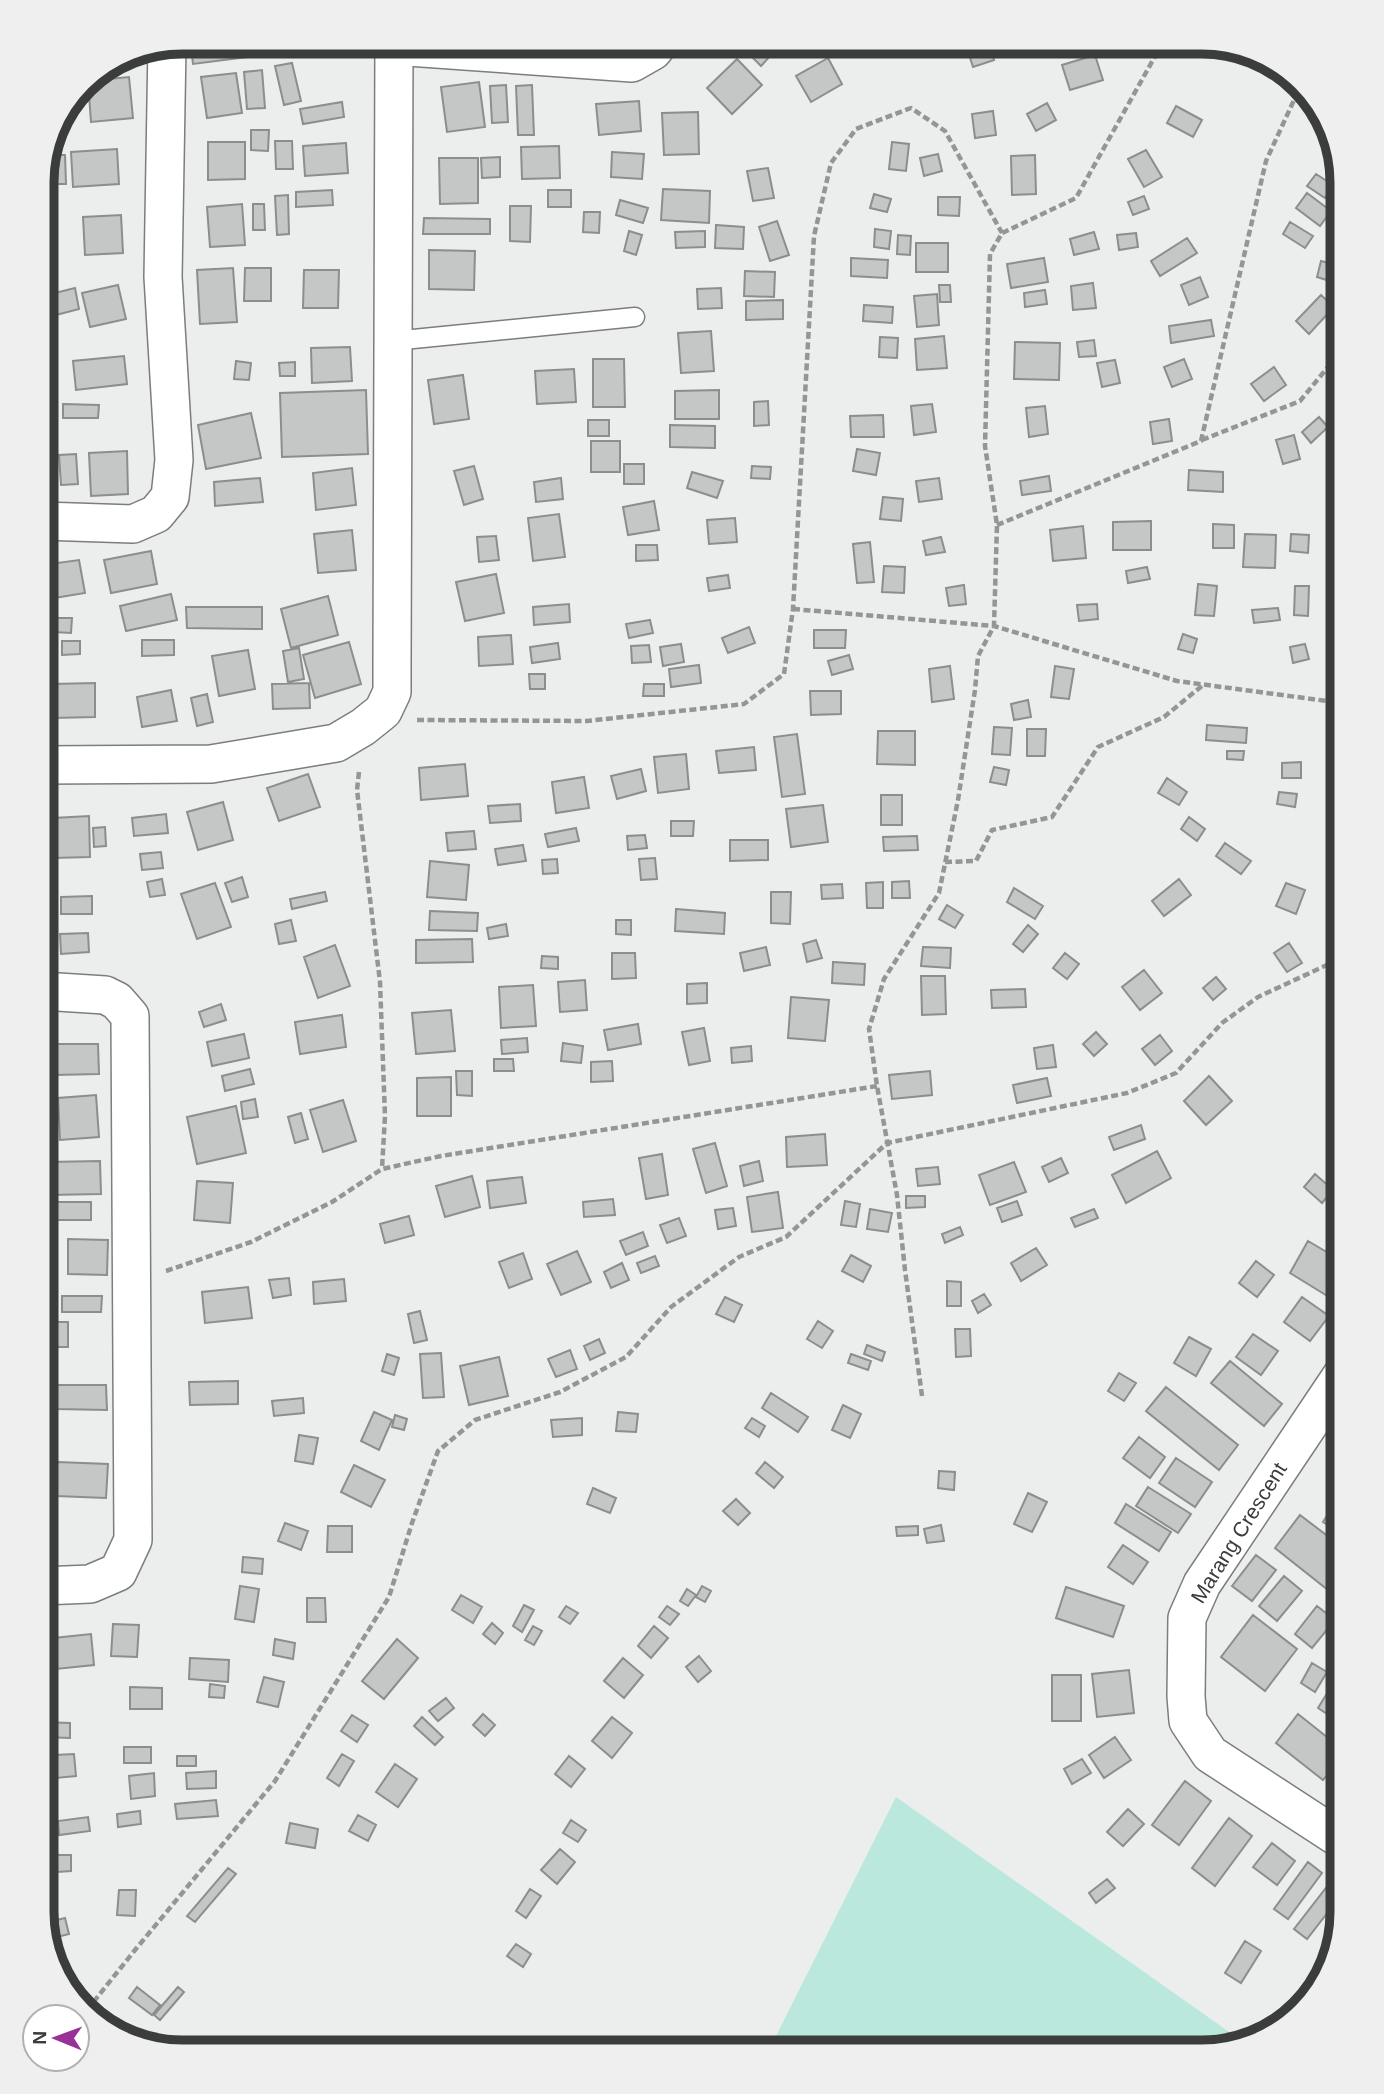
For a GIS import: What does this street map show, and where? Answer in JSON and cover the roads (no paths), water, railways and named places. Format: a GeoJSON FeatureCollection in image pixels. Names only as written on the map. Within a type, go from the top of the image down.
{"type":"FeatureCollection","features":[{"type":"Feature","properties":{"kind":"street"},"geometry":{"type":"LineString","coordinates":[[55,765],[211,764],[336,743],[373,719],[392,692],[394,54]]}},
{"type":"Feature","properties":{"kind":"street"},"geometry":{"type":"LineString","coordinates":[[523,54],[632,63],[647,54]]}},
{"type":"Feature","properties":{"kind":"street"},"geometry":{"type":"LineString","coordinates":[[55,521],[133,524],[156,514],[170,497],[174,460],[163,277],[167,55]]}},
{"type":"Feature","properties":{"kind":"street"},"geometry":{"type":"LineString","coordinates":[[54,1585],[90,1584],[118,1572],[133,1541],[130,1016],[117,1001],[105,995],[55,992]]}},
{"type":"Feature","properties":{"kind":"street","name":"Marang Crescent"},"geometry":{"type":"LineString","coordinates":[[1330,1393],[1202,1584],[1187,1618],[1186,1696],[1188,1721],[1210,1754],[1330,1832]]}},
{"type":"Feature","properties":{"kind":"lane"},"geometry":{"type":"LineString","coordinates":[[393,341],[635,317]]}}]}
